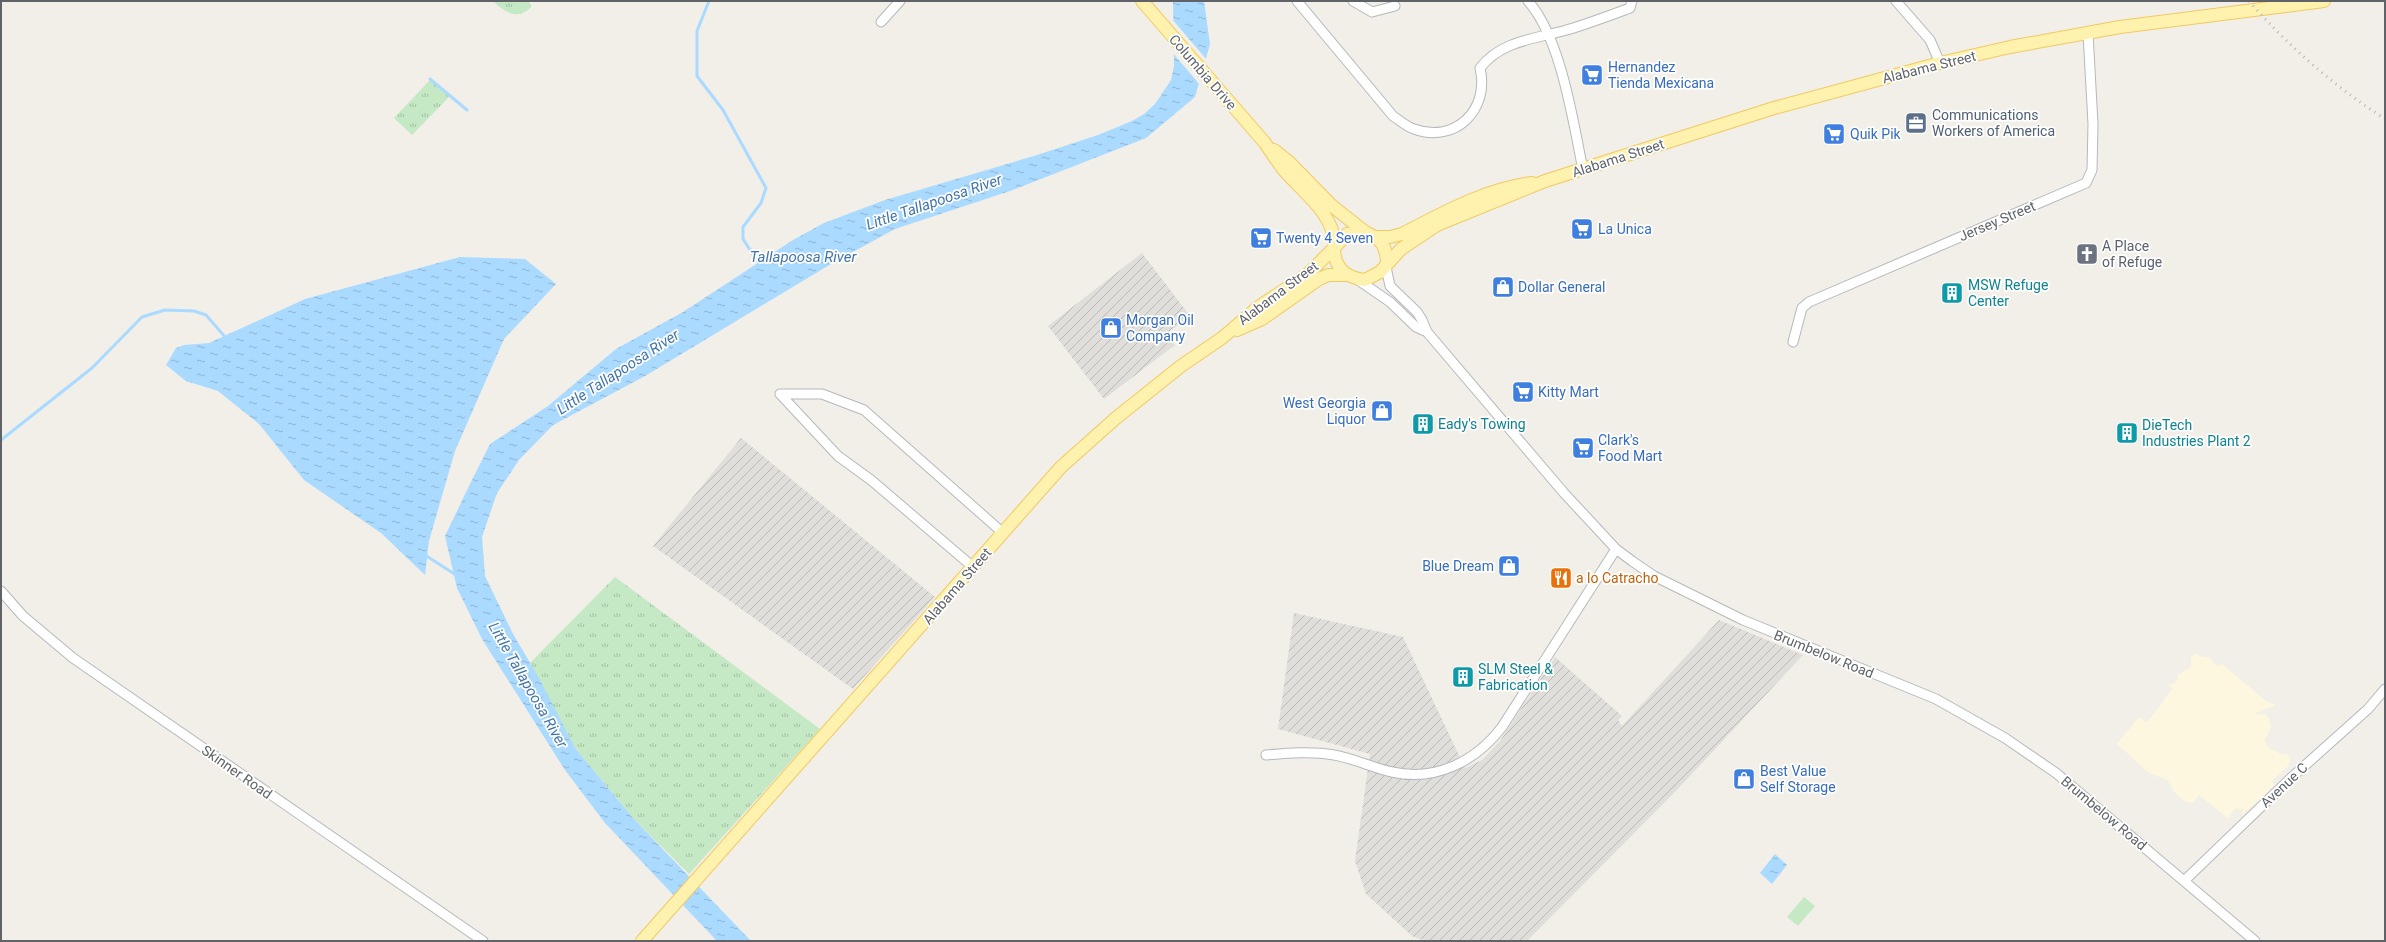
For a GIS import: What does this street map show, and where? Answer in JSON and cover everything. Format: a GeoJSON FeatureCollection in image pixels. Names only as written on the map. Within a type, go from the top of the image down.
{"type":"FeatureCollection","features":[{"type":"Feature","properties":{"kind":"main road","name":"Columbia Drive"},"geometry":{"type":"LineString","coordinates":[[1142,1],[1265,143],[1283,168],[1327,216],[1334,231],[1335,246]]}},
{"type":"Feature","properties":{"kind":"main road","name":"Alabama Street"},"geometry":{"type":"LineString","coordinates":[[1386,265],[1401,249],[1437,225],[1545,181],[1757,113],[1940,63],[2010,47],[2197,16],[2324,1]]}},
{"type":"Feature","properties":{"kind":"main road","name":"Columbia Drive"},"geometry":{"type":"LineString","coordinates":[[1265,143],[1289,162],[1331,205],[1371,235]]}},
{"type":"Feature","properties":{"kind":"main road","name":"Alabama Street"},"geometry":{"type":"LineString","coordinates":[[1371,235],[1390,237],[1402,234],[1483,196],[1515,185],[1545,181]]}},
{"type":"Feature","properties":{"kind":"main road"},"geometry":{"type":"LineString","coordinates":[[1347,234],[1371,235],[1385,248],[1386,265],[1369,279],[1352,277],[1335,263],[1335,246],[1347,234]]}},
{"type":"Feature","properties":{"kind":"main road","name":"Alabama Street"},"geometry":{"type":"LineString","coordinates":[[642,941],[714,858],[778,789],[1061,467],[1116,418],[1180,366],[1222,338],[1257,308],[1308,274],[1335,246]]}},
{"type":"Feature","properties":{"kind":"main road","name":"Alabama Street"},"geometry":{"type":"LineString","coordinates":[[1222,338],[1262,318],[1319,279],[1328,275],[1352,277]]}},
{"type":"Feature","properties":{"kind":"street"},"geometry":{"type":"LineString","coordinates":[[881,22],[900,1]]}},
{"type":"Feature","properties":{"kind":"street"},"geometry":{"type":"LineString","coordinates":[[1298,1],[1393,116],[1413,129],[1427,132],[1456,127],[1470,118],[1478,106],[1482,91],[1483,80],[1480,68],[1489,57],[1512,44],[1548,35],[1630,8],[1632,1]]}},
{"type":"Feature","properties":{"kind":"street"},"geometry":{"type":"LineString","coordinates":[[1353,1],[1372,12],[1395,6]]}},
{"type":"Feature","properties":{"kind":"street"},"geometry":{"type":"LineString","coordinates":[[1528,1],[1548,35],[1559,67],[1583,170]]}},
{"type":"Feature","properties":{"kind":"street"},"geometry":{"type":"LineString","coordinates":[[1896,1],[1930,40],[1940,63]]}},
{"type":"Feature","properties":{"kind":"street","name":"Jersey Street"},"geometry":{"type":"LineString","coordinates":[[1793,342],[1802,308],[1808,302],[2086,183],[2092,170],[2093,138],[2090,48],[2088,34]]}},
{"type":"Feature","properties":{"kind":"street","name":"Brumbelow Road"},"geometry":{"type":"LineString","coordinates":[[1386,265],[1390,286],[1417,312],[1427,332],[1564,494],[1616,549],[1654,576],[1742,620],[1936,700],[1974,720],[2056,773],[2255,941]]}},
{"type":"Feature","properties":{"kind":"street","name":"Brumbelow Road"},"geometry":{"type":"LineString","coordinates":[[1352,277],[1390,302],[1416,327],[1427,332]]}},
{"type":"Feature","properties":{"kind":"street"},"geometry":{"type":"LineString","coordinates":[[973,567],[871,480],[838,456],[780,394],[822,394],[864,410],[1003,533]]}},
{"type":"Feature","properties":{"kind":"street"},"geometry":{"type":"LineString","coordinates":[[1266,756],[1291,753],[1334,755],[1393,772],[1408,774],[1440,772],[1470,758],[1486,746],[1502,727],[1616,549]]}},
{"type":"Feature","properties":{"kind":"street","name":"Skinner Road"},"geometry":{"type":"LineString","coordinates":[[1,591],[23,616],[73,658],[483,941]]}},
{"type":"Feature","properties":{"kind":"street","name":"Avenue C"},"geometry":{"type":"LineString","coordinates":[[2184,881],[2292,777],[2368,709],[2385,689]]}},
{"type":"Feature","properties":{"kind":"shaded area","name":"Morgan Oil Company"},"geometry":{"type":"Polygon","coordinates":[[[1142,253],[1190,316],[1166,334],[1175,345],[1104,399],[1048,326],[1142,253]]]}},
{"type":"Feature","properties":{"kind":"shaded area"},"geometry":{"type":"Polygon","coordinates":[[[741,438],[935,597],[853,689],[653,546],[741,438]]]}},
{"type":"Feature","properties":{"kind":"shaded area"},"geometry":{"type":"Polygon","coordinates":[[[1294,613],[1403,637],[1465,768],[1482,760],[1500,741],[1555,657],[1622,716],[1618,720],[1622,726],[1719,620],[1803,655],[1674,793],[1527,941],[1425,941],[1412,936],[1366,894],[1355,861],[1370,754],[1278,729],[1294,613]]]}},
{"type":"Feature","properties":{"kind":"shaded area"},"geometry":{"type":"Polygon","coordinates":[[[2197,653],[2199,656],[2210,658],[2216,666],[2222,664],[2266,701],[2276,705],[2256,713],[2257,715],[2265,714],[2269,718],[2271,728],[2264,741],[2269,748],[2281,754],[2287,754],[2290,757],[2289,765],[2271,782],[2276,784],[2242,815],[2243,809],[2235,809],[2228,818],[2199,795],[2193,803],[2184,801],[2174,792],[2168,780],[2149,773],[2117,744],[2139,717],[2147,722],[2172,689],[2168,684],[2174,684],[2178,679],[2178,675],[2191,667],[2191,657],[2197,653]]]}},
{"type":"Feature","properties":{"kind":"green space"},"geometry":{"type":"Polygon","coordinates":[[[493,1],[529,1],[531,7],[521,14],[516,14],[502,9],[493,1]]]}},
{"type":"Feature","properties":{"kind":"green space"},"geometry":{"type":"Polygon","coordinates":[[[430,80],[449,97],[412,135],[394,118],[430,80]]]}},
{"type":"Feature","properties":{"kind":"green space"},"geometry":{"type":"Polygon","coordinates":[[[615,577],[820,729],[689,874],[633,818],[575,748],[530,663],[615,577]]]}},
{"type":"Feature","properties":{"kind":"green space"},"geometry":{"type":"Polygon","coordinates":[[[1804,897],[1815,906],[1798,926],[1787,917],[1804,897]]]}},
{"type":"Feature","properties":{"kind":"water","name":"Tallapoosa River"},"geometry":{"type":"Polygon","coordinates":[[[1173,1],[1204,1],[1210,44],[1195,97],[1146,138],[1010,191],[895,229],[831,264],[645,376],[553,425],[519,460],[497,493],[482,537],[485,576],[512,632],[540,680],[575,748],[633,818],[751,941],[717,941],[605,823],[565,770],[482,639],[457,588],[445,536],[470,484],[490,444],[548,406],[616,349],[683,312],[793,240],[824,223],[885,200],[1037,155],[1098,135],[1132,121],[1144,114],[1155,104],[1171,80],[1174,66],[1173,1]]]}},
{"type":"Feature","properties":{"kind":"water"},"geometry":{"type":"Polygon","coordinates":[[[460,257],[525,259],[556,284],[504,339],[455,451],[429,541],[425,575],[381,533],[304,480],[259,424],[218,391],[186,381],[166,365],[176,348],[184,345],[209,343],[305,299],[460,257]]]}},
{"type":"Feature","properties":{"kind":"water"},"geometry":{"type":"Polygon","coordinates":[[[1775,854],[1787,865],[1772,884],[1760,873],[1775,854]]]}},
{"type":"Feature","properties":{"kind":"pier"},"geometry":{"type":"Polygon","coordinates":[[[1172,19],[1207,60],[1200,85],[1172,52],[1172,19]]]}},
{"type":"Feature","properties":{"kind":"waterway"},"geometry":{"type":"LineString","coordinates":[[709,1],[697,31],[697,76],[723,110],[766,188],[761,203],[743,227],[743,239],[760,265]]}},
{"type":"Feature","properties":{"kind":"waterway"},"geometry":{"type":"LineString","coordinates":[[430,79],[467,110]]}},
{"type":"Feature","properties":{"kind":"waterway"},"geometry":{"type":"LineString","coordinates":[[1,440],[92,368],[142,317],[165,310],[194,311],[206,315],[226,338]]}},
{"type":"Feature","properties":{"kind":"waterway"},"geometry":{"type":"LineString","coordinates":[[425,555],[456,575]]}},
{"type":"Feature","properties":{"kind":"railway"},"geometry":{"type":"LineString","coordinates":[[2249,1],[2264,18],[2313,65],[2348,93],[2385,119]]}},
{"type":"Feature","properties":{"kind":"place","name":"Hernandez Tienda Mexicana"},"geometry":{"type":"Point","coordinates":[1592,75]}},
{"type":"Feature","properties":{"kind":"place","name":"Communications Workers of America"},"geometry":{"type":"Point","coordinates":[1916,123]}},
{"type":"Feature","properties":{"kind":"place","name":"Quik Pik"},"geometry":{"type":"Point","coordinates":[1834,134]}},
{"type":"Feature","properties":{"kind":"place","name":"La Unica"},"geometry":{"type":"Point","coordinates":[1582,229]}},
{"type":"Feature","properties":{"kind":"place","name":"Twenty 4 Seven"},"geometry":{"type":"Point","coordinates":[1261,238]}},
{"type":"Feature","properties":{"kind":"place","name":"A Place of Refuge"},"geometry":{"type":"Point","coordinates":[2087,254]}},
{"type":"Feature","properties":{"kind":"place","name":"Dollar General"},"geometry":{"type":"Point","coordinates":[1503,287]}},
{"type":"Feature","properties":{"kind":"place","name":"MSW Refuge Center"},"geometry":{"type":"Point","coordinates":[1952,293]}},
{"type":"Feature","properties":{"kind":"place","name":"Morgan Oil Company"},"geometry":{"type":"Point","coordinates":[1111,328]}},
{"type":"Feature","properties":{"kind":"place","name":"Kitty Mart"},"geometry":{"type":"Point","coordinates":[1523,392]}},
{"type":"Feature","properties":{"kind":"place","name":"West Georgia Liquor"},"geometry":{"type":"Point","coordinates":[1382,411]}},
{"type":"Feature","properties":{"kind":"place","name":"Eady's Towing"},"geometry":{"type":"Point","coordinates":[1423,424]}},
{"type":"Feature","properties":{"kind":"place","name":"DieTech Industries Plant 2"},"geometry":{"type":"Point","coordinates":[2127,433]}},
{"type":"Feature","properties":{"kind":"place","name":"Clark's Food Mart"},"geometry":{"type":"Point","coordinates":[1583,448]}},
{"type":"Feature","properties":{"kind":"place","name":"Blue Dream"},"geometry":{"type":"Point","coordinates":[1509,566]}},
{"type":"Feature","properties":{"kind":"place","name":"a lo Catracho"},"geometry":{"type":"Point","coordinates":[1561,578]}},
{"type":"Feature","properties":{"kind":"place","name":"SLM Steel & Fabrication"},"geometry":{"type":"Point","coordinates":[1463,677]}},
{"type":"Feature","properties":{"kind":"place","name":"Best Value Self Storage"},"geometry":{"type":"Point","coordinates":[1744,779]}},
{"type":"Feature","properties":{"kind":"water label","name":"Little Tallapoosa River"},"geometry":{"type":"Point","coordinates":[934,202]}},
{"type":"Feature","properties":{"kind":"water label","name":"Little Tallapoosa River"},"geometry":{"type":"Point","coordinates":[618,372]}},
{"type":"Feature","properties":{"kind":"water label","name":"Little Tallapoosa River"},"geometry":{"type":"Point","coordinates":[528,685]}}]}
